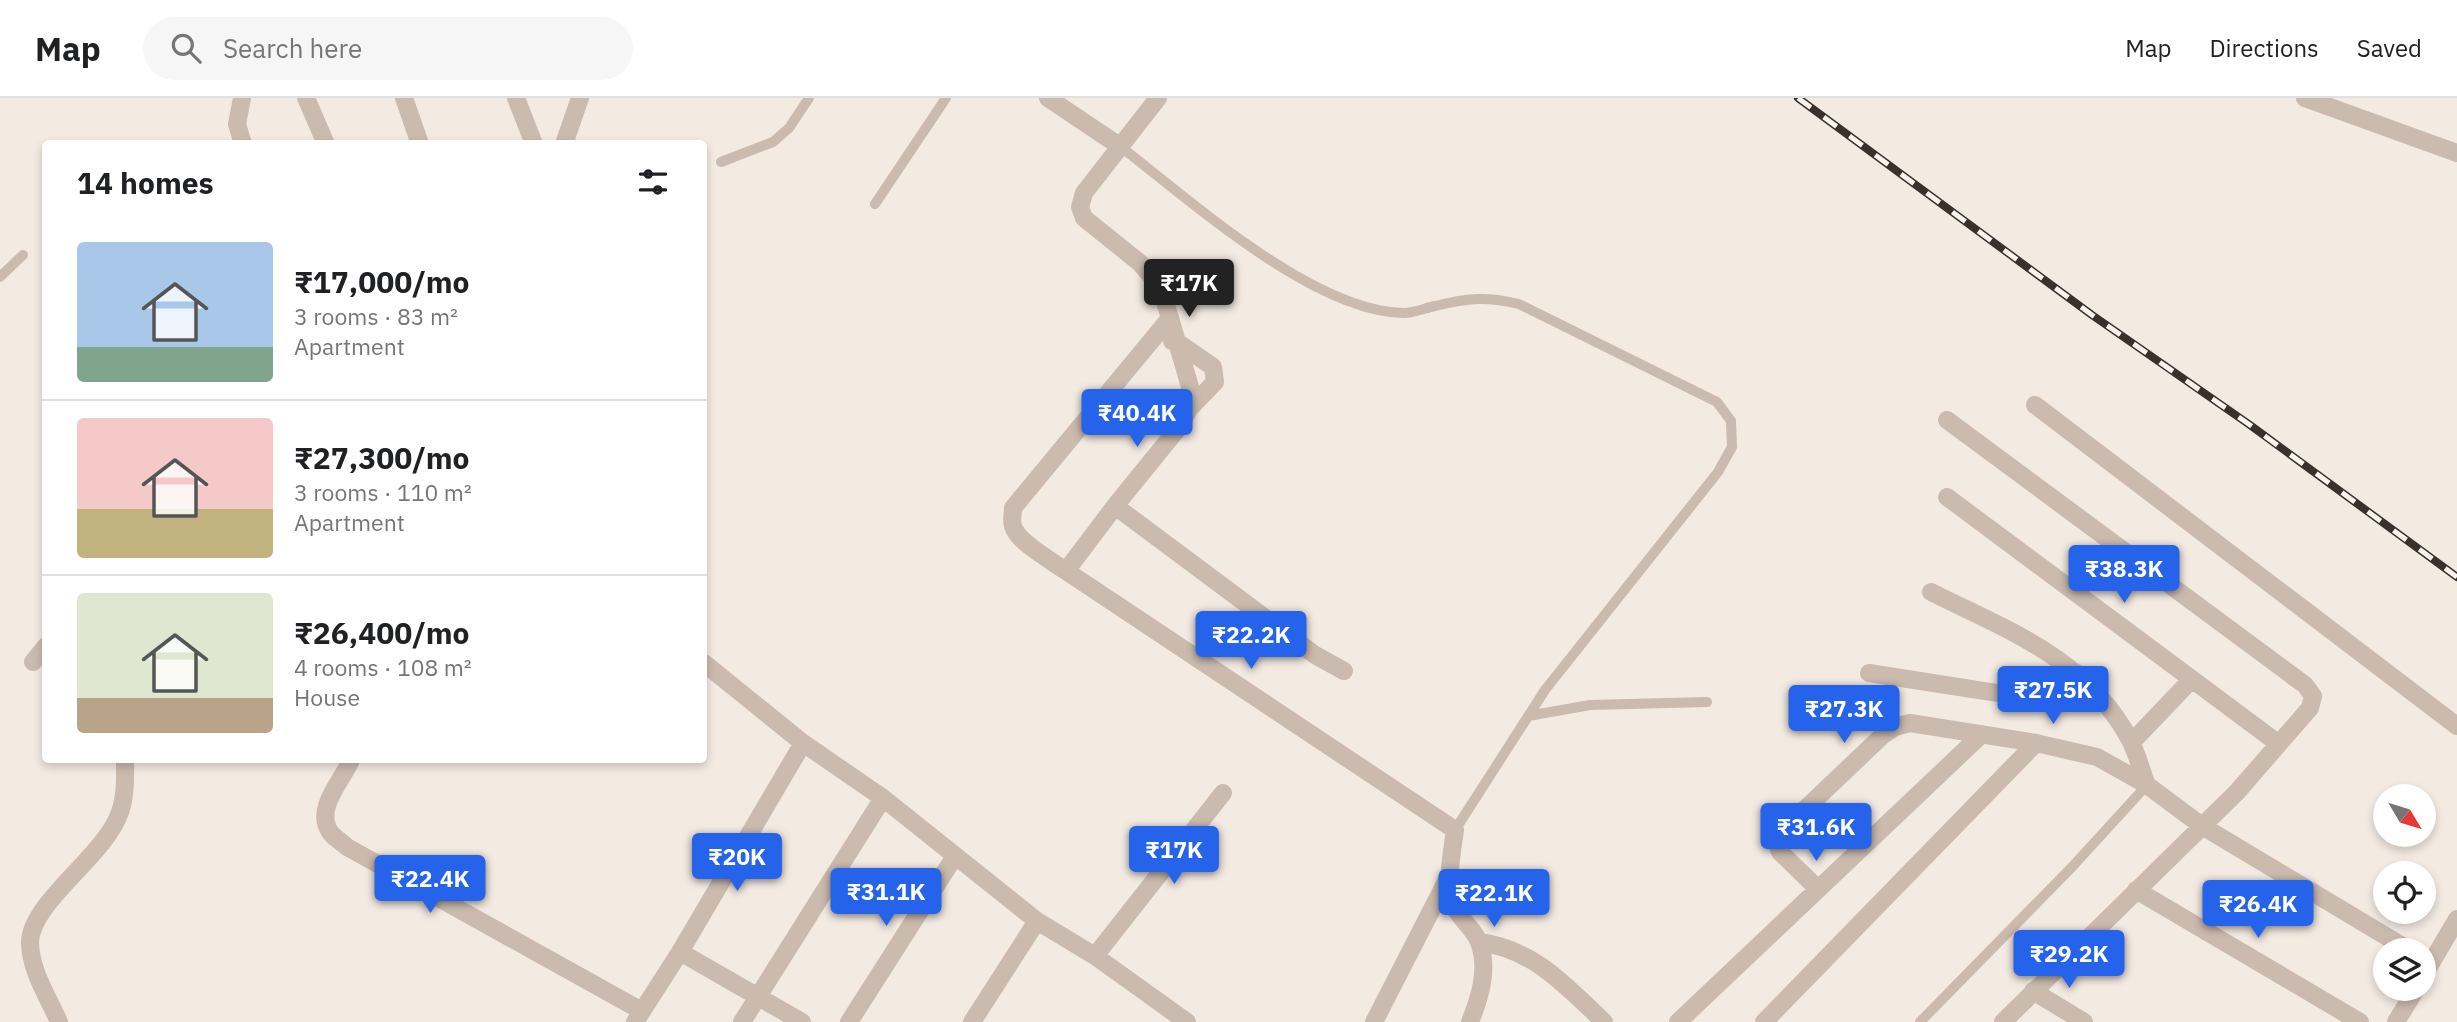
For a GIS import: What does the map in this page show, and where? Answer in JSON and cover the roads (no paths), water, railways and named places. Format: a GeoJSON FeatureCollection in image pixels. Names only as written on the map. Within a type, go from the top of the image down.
{"type":"FeatureCollection","features":[{"type":"Feature","properties":{"kind":"street"},"geometry":{"type":"LineString","coordinates":[[242,98],[237,124],[242,140]]}},
{"type":"Feature","properties":{"kind":"street"},"geometry":{"type":"LineString","coordinates":[[306,98],[324,140]]}},
{"type":"Feature","properties":{"kind":"street"},"geometry":{"type":"LineString","coordinates":[[404,98],[419,140]]}},
{"type":"Feature","properties":{"kind":"street"},"geometry":{"type":"LineString","coordinates":[[516,98],[532,140]]}},
{"type":"Feature","properties":{"kind":"street"},"geometry":{"type":"LineString","coordinates":[[565,140],[580,98]]}},
{"type":"Feature","properties":{"kind":"street"},"geometry":{"type":"LineString","coordinates":[[1048,98],[1121,147]]}},
{"type":"Feature","properties":{"kind":"street"},"geometry":{"type":"LineString","coordinates":[[1157,98],[1084,193],[1080,207],[1084,218],[1140,263],[1160,286],[1190,387],[1189,409]]}},
{"type":"Feature","properties":{"kind":"street"},"geometry":{"type":"LineString","coordinates":[[2305,98],[2457,153]]}},
{"type":"Feature","properties":{"kind":"street"},"geometry":{"type":"LineString","coordinates":[[1170,318],[1013,508],[1012,524],[1017,534],[1066,571],[1455,830],[1450,876],[1455,907],[1479,942],[1483,970],[1482,994],[1469,1022]]}},
{"type":"Feature","properties":{"kind":"street"},"geometry":{"type":"LineString","coordinates":[[1066,571],[1180,426],[1189,409],[1215,382],[1213,367],[1177,342],[1151,341]]}},
{"type":"Feature","properties":{"kind":"street"},"geometry":{"type":"LineString","coordinates":[[2035,405],[2457,726]]}},
{"type":"Feature","properties":{"kind":"street"},"geometry":{"type":"LineString","coordinates":[[1947,420],[2305,685],[2313,695],[2310,708],[2237,792],[2003,1022]]}},
{"type":"Feature","properties":{"kind":"street"},"geometry":{"type":"LineString","coordinates":[[1947,497],[2279,744]]}},
{"type":"Feature","properties":{"kind":"street"},"geometry":{"type":"LineString","coordinates":[[1115,506],[1315,655],[1344,671]]}},
{"type":"Feature","properties":{"kind":"street"},"geometry":{"type":"LineString","coordinates":[[1931,592],[2035,644],[2077,673],[2095,691],[2132,742],[2147,785]]}},
{"type":"Feature","properties":{"kind":"street"},"geometry":{"type":"LineString","coordinates":[[33,662],[42,651]]}},
{"type":"Feature","properties":{"kind":"street"},"geometry":{"type":"LineString","coordinates":[[707,665],[803,743],[883,798],[1037,921],[1095,956],[1187,1022]]}},
{"type":"Feature","properties":{"kind":"street"},"geometry":{"type":"LineString","coordinates":[[1869,673],[2042,700],[2054,699],[2061,694],[2077,673]]}},
{"type":"Feature","properties":{"kind":"street"},"geometry":{"type":"LineString","coordinates":[[2132,742],[2192,679]]}},
{"type":"Feature","properties":{"kind":"street"},"geometry":{"type":"LineString","coordinates":[[1818,889],[1780,852],[1776,841],[1781,832],[1882,735],[1895,727],[1910,723],[2036,743],[2096,757],[2147,785],[2202,826],[2389,938]]}},
{"type":"Feature","properties":{"kind":"street"},"geometry":{"type":"LineString","coordinates":[[1678,1022],[1982,734]]}},
{"type":"Feature","properties":{"kind":"street"},"geometry":{"type":"LineString","coordinates":[[349,763],[328,802],[326,817],[329,831],[347,847],[639,1017],[803,743]]}},
{"type":"Feature","properties":{"kind":"street"},"geometry":{"type":"LineString","coordinates":[[1764,1022],[2036,743]]}},
{"type":"Feature","properties":{"kind":"street"},"geometry":{"type":"LineString","coordinates":[[59,1022],[33,964],[30,940],[36,921],[67,881],[103,844],[120,814],[125,790],[125,763]]}},
{"type":"Feature","properties":{"kind":"street"},"geometry":{"type":"LineString","coordinates":[[1095,956],[1223,793]]}},
{"type":"Feature","properties":{"kind":"street"},"geometry":{"type":"LineString","coordinates":[[742,1022],[883,798]]}},
{"type":"Feature","properties":{"kind":"street"},"geometry":{"type":"LineString","coordinates":[[849,1022],[955,856]]}},
{"type":"Feature","properties":{"kind":"street"},"geometry":{"type":"LineString","coordinates":[[1374,1022],[1450,876]]}},
{"type":"Feature","properties":{"kind":"street"},"geometry":{"type":"LineString","coordinates":[[2136,890],[2360,1022]]}},
{"type":"Feature","properties":{"kind":"street"},"geometry":{"type":"LineString","coordinates":[[2436,951],[2457,919]]}},
{"type":"Feature","properties":{"kind":"street"},"geometry":{"type":"LineString","coordinates":[[972,1022],[1037,921]]}},
{"type":"Feature","properties":{"kind":"street"},"geometry":{"type":"LineString","coordinates":[[1479,942],[1498,944],[1524,954],[1555,976],[1604,1022]]}},
{"type":"Feature","properties":{"kind":"street"},"geometry":{"type":"LineString","coordinates":[[680,952],[802,1022]]}},
{"type":"Feature","properties":{"kind":"street"},"geometry":{"type":"LineString","coordinates":[[2033,990],[2084,1022]]}},
{"type":"Feature","properties":{"kind":"street"},"geometry":{"type":"LineString","coordinates":[[2396,1022],[2409,1001]]}},
{"type":"Feature","properties":{"kind":"lane"},"geometry":{"type":"LineString","coordinates":[[721,162],[773,142],[789,128],[809,98]]}},
{"type":"Feature","properties":{"kind":"lane"},"geometry":{"type":"LineString","coordinates":[[874,204],[946,98]]}},
{"type":"Feature","properties":{"kind":"lane"},"geometry":{"type":"LineString","coordinates":[[1121,147],[1248,244],[1321,290],[1358,304],[1405,313],[1465,299],[1494,298],[1519,303],[1717,402],[1731,421],[1732,447],[1718,471],[1545,690],[1455,830]]}},
{"type":"Feature","properties":{"kind":"lane"},"geometry":{"type":"LineString","coordinates":[[0,277],[23,255]]}},
{"type":"Feature","properties":{"kind":"lane"},"geometry":{"type":"LineString","coordinates":[[1528,716],[1590,705],[1707,702]]}},
{"type":"Feature","properties":{"kind":"lane"},"geometry":{"type":"LineString","coordinates":[[1920,1022],[2072,867],[2147,785]]}},
{"type":"Feature","properties":{"kind":"railway"},"geometry":{"type":"LineString","coordinates":[[1798,98],[2092,315],[2250,425],[2457,577]]}}]}
